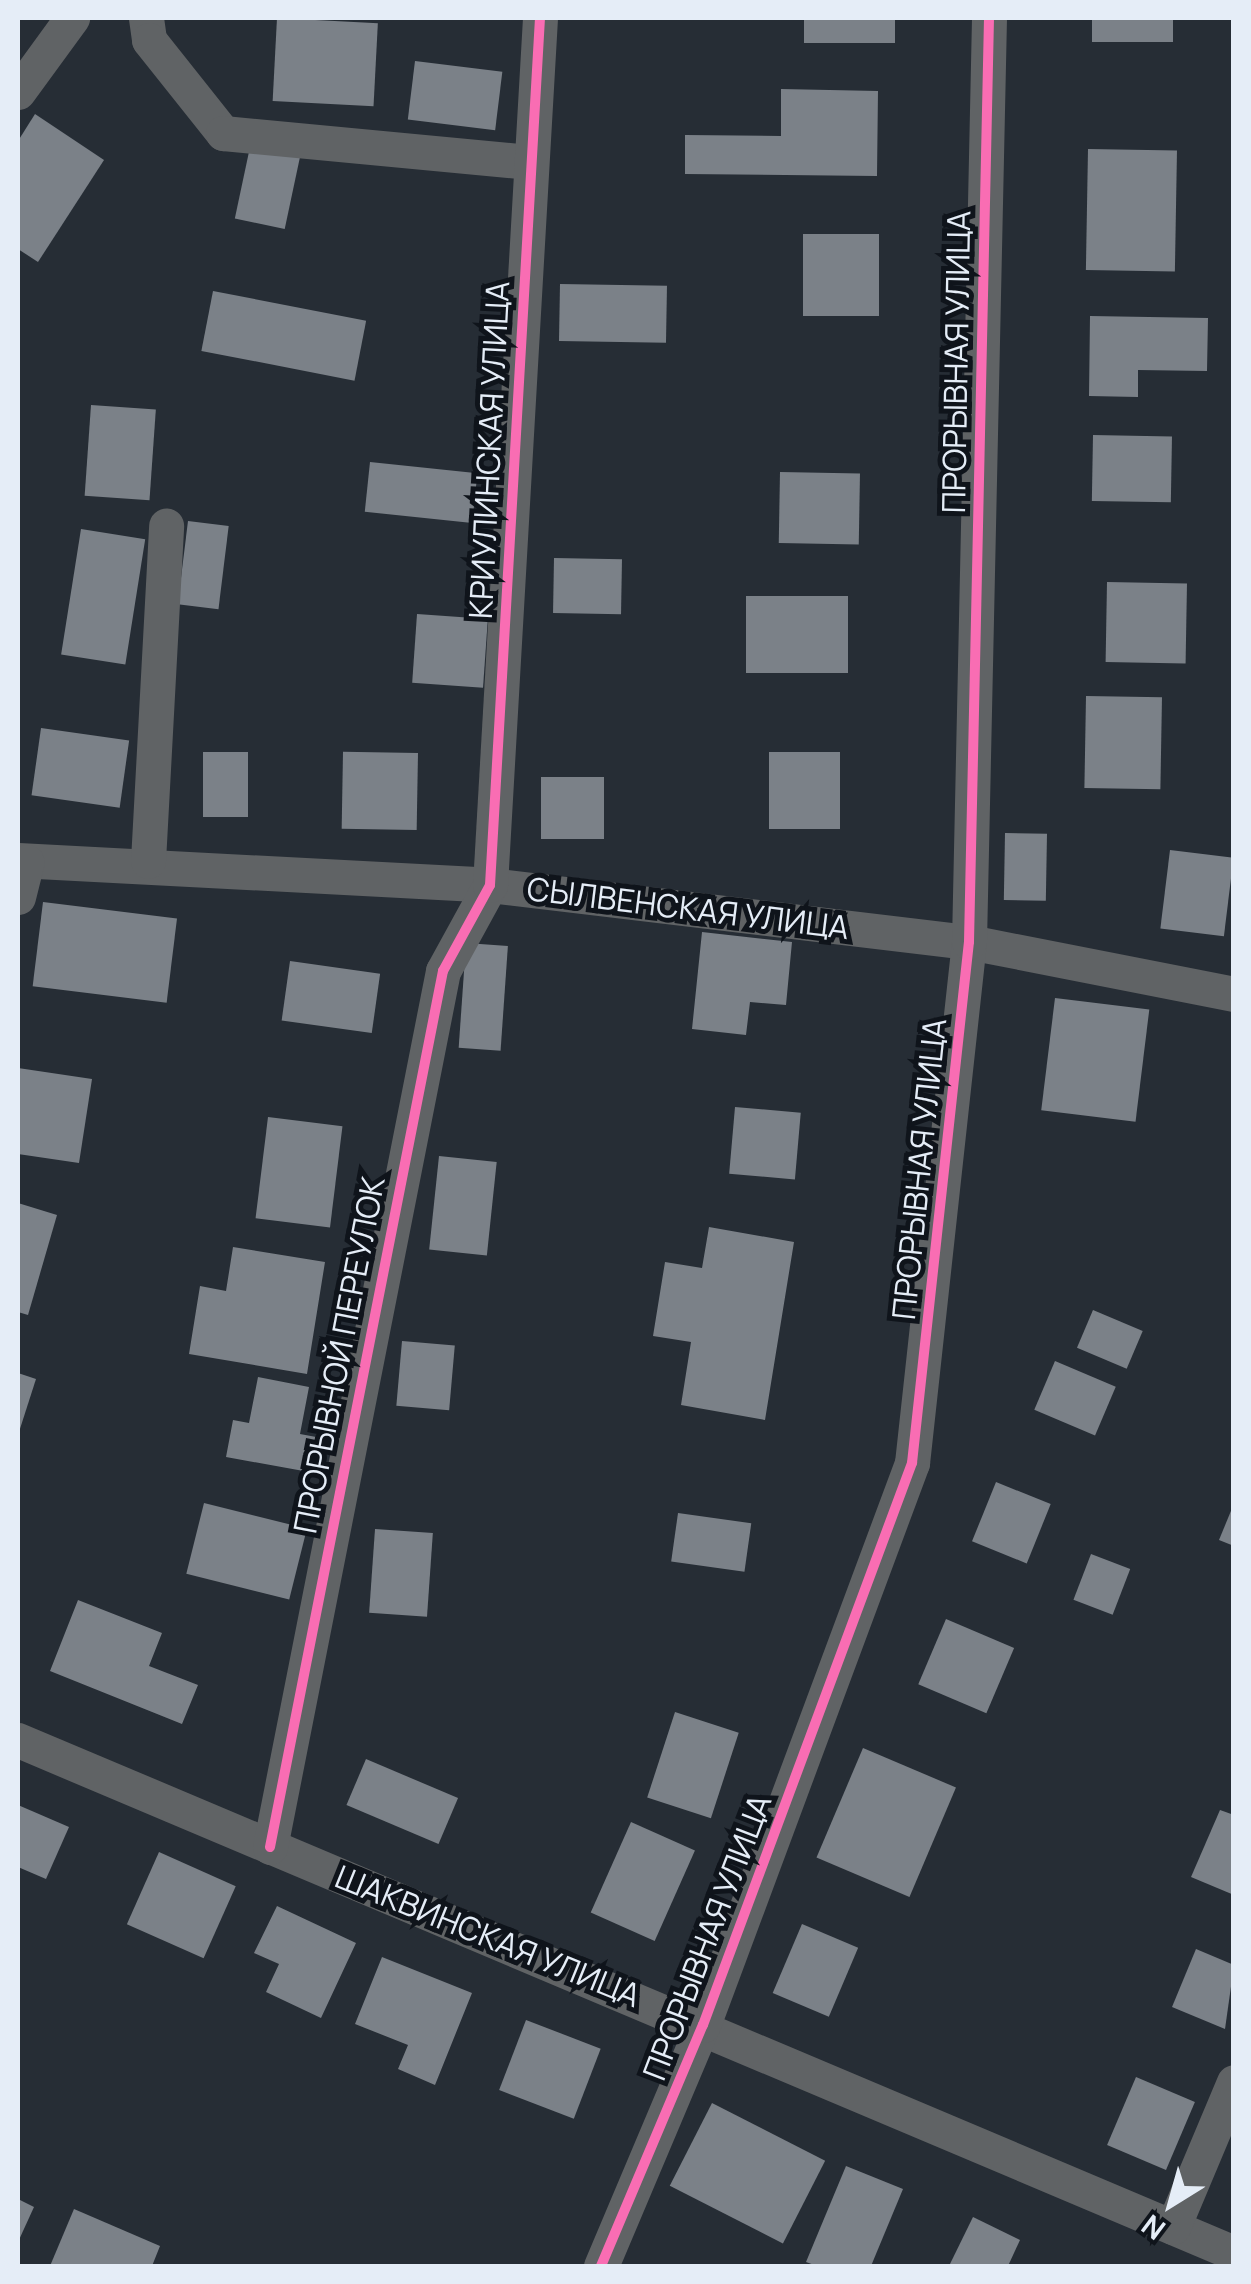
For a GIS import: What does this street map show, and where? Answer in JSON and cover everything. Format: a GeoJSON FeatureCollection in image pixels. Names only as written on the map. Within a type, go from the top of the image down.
{"type":"FeatureCollection","features":[{"type":"Feature","properties":{"kind":"street"},"geometry":{"type":"LineString","coordinates":[[18,92],[72,18]]}},
{"type":"Feature","properties":{"kind":"street"},"geometry":{"type":"LineString","coordinates":[[146,18],[149,40],[223,133],[530,162]]}},
{"type":"Feature","properties":{"kind":"street","name":"КРИУЛИНСКАЯ УЛИЦА"},"geometry":{"type":"LineString","coordinates":[[490,884],[540,18]]}},
{"type":"Feature","properties":{"kind":"street","name":"ПРОРЫВНАЯ УЛИЦА"},"geometry":{"type":"LineString","coordinates":[[600,2266],[703,2024],[912,1463],[969,942],[989,18]]}},
{"type":"Feature","properties":{"kind":"street"},"geometry":{"type":"LineString","coordinates":[[148,861],[166,525]]}},
{"type":"Feature","properties":{"kind":"street"},"geometry":{"type":"LineString","coordinates":[[18,897],[22,861]]}},
{"type":"Feature","properties":{"kind":"street","name":"СЫЛВЕНСКАЯ УЛИЦА"},"geometry":{"type":"LineString","coordinates":[[22,861],[148,861],[490,884],[969,942],[1234,994]]}},
{"type":"Feature","properties":{"kind":"street","name":"ПРОРЫВНОЙ ПЕРЕУЛОК"},"geometry":{"type":"LineString","coordinates":[[270,1846],[443,971],[490,884]]}},
{"type":"Feature","properties":{"kind":"street","name":"ШАКВИНСКАЯ УЛИЦА"},"geometry":{"type":"LineString","coordinates":[[18,1740],[703,2024],[1234,2253]]}},
{"type":"Feature","properties":{"kind":"street"},"geometry":{"type":"LineString","coordinates":[[1173,2227],[1234,2082]]}},
{"type":"Feature","properties":{"kind":"building"},"geometry":{"type":"Polygon","coordinates":[[[277,18],[378,23],[374,106],[273,101],[277,18]]]}},
{"type":"Feature","properties":{"kind":"building"},"geometry":{"type":"Polygon","coordinates":[[[804,18],[895,18],[895,43],[804,43],[804,18]]]}},
{"type":"Feature","properties":{"kind":"building"},"geometry":{"type":"Polygon","coordinates":[[[1092,18],[1173,18],[1173,42],[1092,42],[1092,18]]]}},
{"type":"Feature","properties":{"kind":"building"},"geometry":{"type":"Polygon","coordinates":[[[415,61],[502,72],[495,130],[408,120],[415,61]]]}},
{"type":"Feature","properties":{"kind":"building"},"geometry":{"type":"Polygon","coordinates":[[[781,89],[878,91],[877,176],[685,174],[685,135],[781,136],[781,89]]]}},
{"type":"Feature","properties":{"kind":"building"},"geometry":{"type":"Polygon","coordinates":[[[35,114],[104,160],[38,262],[18,249],[18,141],[35,114]]]}},
{"type":"Feature","properties":{"kind":"building"},"geometry":{"type":"Polygon","coordinates":[[[250,147],[300,158],[285,229],[235,218],[250,147]]]}},
{"type":"Feature","properties":{"kind":"building"},"geometry":{"type":"Polygon","coordinates":[[[1088,149],[1177,151],[1175,272],[1086,270],[1088,149]]]}},
{"type":"Feature","properties":{"kind":"building"},"geometry":{"type":"Polygon","coordinates":[[[803,234],[879,234],[879,316],[803,316],[803,234]]]}},
{"type":"Feature","properties":{"kind":"building"},"geometry":{"type":"Polygon","coordinates":[[[560,284],[667,286],[666,343],[559,341],[560,284]]]}},
{"type":"Feature","properties":{"kind":"building"},"geometry":{"type":"Polygon","coordinates":[[[213,291],[366,321],[354,381],[201,351],[213,291]]]}},
{"type":"Feature","properties":{"kind":"building"},"geometry":{"type":"Polygon","coordinates":[[[1090,316],[1208,318],[1207,371],[1138,370],[1138,397],[1089,396],[1090,316]]]}},
{"type":"Feature","properties":{"kind":"building"},"geometry":{"type":"Polygon","coordinates":[[[91,405],[156,410],[149,500],[85,496],[91,405]]]}},
{"type":"Feature","properties":{"kind":"building"},"geometry":{"type":"Polygon","coordinates":[[[1093,435],[1172,436],[1171,502],[1092,501],[1093,435]]]}},
{"type":"Feature","properties":{"kind":"building"},"geometry":{"type":"Polygon","coordinates":[[[370,462],[477,473],[472,523],[365,512],[370,462]]]}},
{"type":"Feature","properties":{"kind":"building"},"geometry":{"type":"Polygon","coordinates":[[[780,472],[860,473],[859,544],[779,543],[780,472]]]}},
{"type":"Feature","properties":{"kind":"building"},"geometry":{"type":"Polygon","coordinates":[[[188,521],[229,526],[218,609],[178,604],[188,521]]]}},
{"type":"Feature","properties":{"kind":"building"},"geometry":{"type":"Polygon","coordinates":[[[81,529],[145,539],[125,665],[61,654],[81,529]]]}},
{"type":"Feature","properties":{"kind":"building"},"geometry":{"type":"Polygon","coordinates":[[[554,558],[622,559],[621,614],[553,613],[554,558]]]}},
{"type":"Feature","properties":{"kind":"building"},"geometry":{"type":"Polygon","coordinates":[[[1107,582],[1187,583],[1186,663],[1106,662],[1107,582]]]}},
{"type":"Feature","properties":{"kind":"building"},"geometry":{"type":"Polygon","coordinates":[[[746,596],[848,596],[848,673],[746,673],[746,596]]]}},
{"type":"Feature","properties":{"kind":"building"},"geometry":{"type":"Polygon","coordinates":[[[417,614],[488,619],[483,688],[412,683],[417,614]]]}},
{"type":"Feature","properties":{"kind":"building"},"geometry":{"type":"Polygon","coordinates":[[[1086,696],[1162,697],[1160,789],[1084,788],[1086,696]]]}},
{"type":"Feature","properties":{"kind":"building"},"geometry":{"type":"Polygon","coordinates":[[[41,728],[129,740],[120,808],[32,795],[41,728]]]}},
{"type":"Feature","properties":{"kind":"building"},"geometry":{"type":"Polygon","coordinates":[[[203,752],[248,752],[248,817],[203,817],[203,752]]]}},
{"type":"Feature","properties":{"kind":"building"},"geometry":{"type":"Polygon","coordinates":[[[343,752],[418,753],[417,830],[342,829],[343,752]]]}},
{"type":"Feature","properties":{"kind":"building"},"geometry":{"type":"Polygon","coordinates":[[[769,752],[840,752],[840,829],[769,829],[769,752]]]}},
{"type":"Feature","properties":{"kind":"building"},"geometry":{"type":"Polygon","coordinates":[[[541,777],[604,777],[604,839],[541,839],[541,777]]]}},
{"type":"Feature","properties":{"kind":"building"},"geometry":{"type":"Polygon","coordinates":[[[1005,833],[1047,834],[1046,901],[1004,900],[1005,833]]]}},
{"type":"Feature","properties":{"kind":"building"},"geometry":{"type":"Polygon","coordinates":[[[1170,850],[1234,858],[1224,936],[1160,928],[1170,850]]]}},
{"type":"Feature","properties":{"kind":"building"},"geometry":{"type":"Polygon","coordinates":[[[43,902],[177,918],[167,1003],[33,986],[43,902]]]}},
{"type":"Feature","properties":{"kind":"building"},"geometry":{"type":"Polygon","coordinates":[[[702,932],[792,942],[786,1005],[750,1002],[746,1035],[692,1029],[702,932]]]}},
{"type":"Feature","properties":{"kind":"building"},"geometry":{"type":"Polygon","coordinates":[[[466,943],[508,946],[501,1051],[459,1048],[466,943]]]}},
{"type":"Feature","properties":{"kind":"building"},"geometry":{"type":"Polygon","coordinates":[[[290,961],[380,974],[372,1033],[282,1020],[290,961]]]}},
{"type":"Feature","properties":{"kind":"building"},"geometry":{"type":"Polygon","coordinates":[[[1055,998],[1149,1010],[1136,1122],[1041,1110],[1055,998]]]}},
{"type":"Feature","properties":{"kind":"building"},"geometry":{"type":"Polygon","coordinates":[[[18,1068],[92,1079],[79,1163],[18,1154],[18,1068]]]}},
{"type":"Feature","properties":{"kind":"building"},"geometry":{"type":"Polygon","coordinates":[[[735,1107],[801,1113],[795,1179],[729,1174],[735,1107]]]}},
{"type":"Feature","properties":{"kind":"building"},"geometry":{"type":"Polygon","coordinates":[[[268,1117],[342,1126],[330,1227],[256,1218],[268,1117]]]}},
{"type":"Feature","properties":{"kind":"building"},"geometry":{"type":"Polygon","coordinates":[[[439,1156],[497,1162],[487,1256],[429,1249],[439,1156]]]}},
{"type":"Feature","properties":{"kind":"building"},"geometry":{"type":"Polygon","coordinates":[[[18,1203],[57,1215],[28,1315],[18,1312],[18,1203]]]}},
{"type":"Feature","properties":{"kind":"building"},"geometry":{"type":"Polygon","coordinates":[[[709,1227],[794,1242],[765,1420],[681,1405],[691,1342],[653,1336],[665,1262],[702,1268],[709,1227]]]}},
{"type":"Feature","properties":{"kind":"building"},"geometry":{"type":"Polygon","coordinates":[[[233,1247],[325,1262],[307,1374],[189,1354],[200,1286],[226,1291],[233,1247]]]}},
{"type":"Feature","properties":{"kind":"building"},"geometry":{"type":"Polygon","coordinates":[[[1093,1310],[1143,1331],[1127,1369],[1077,1348],[1093,1310]]]}},
{"type":"Feature","properties":{"kind":"building"},"geometry":{"type":"Polygon","coordinates":[[[402,1341],[455,1346],[449,1410],[396,1406],[402,1341]]]}},
{"type":"Feature","properties":{"kind":"building"},"geometry":{"type":"Polygon","coordinates":[[[1055,1361],[1116,1387],[1095,1436],[1034,1410],[1055,1361]]]}},
{"type":"Feature","properties":{"kind":"building"},"geometry":{"type":"Polygon","coordinates":[[[18,1373],[36,1379],[18,1435],[18,1373]]]}},
{"type":"Feature","properties":{"kind":"building"},"geometry":{"type":"Polygon","coordinates":[[[258,1377],[309,1387],[300,1434],[327,1439],[320,1474],[226,1457],[233,1420],[249,1423],[258,1377]]]}},
{"type":"Feature","properties":{"kind":"building"},"geometry":{"type":"Polygon","coordinates":[[[996,1482],[1051,1504],[1027,1563],[972,1541],[996,1482]]]}},
{"type":"Feature","properties":{"kind":"building"},"geometry":{"type":"Polygon","coordinates":[[[204,1503],[307,1529],[289,1599],[186,1574],[204,1503]]]}},
{"type":"Feature","properties":{"kind":"building"},"geometry":{"type":"Polygon","coordinates":[[[1234,1506],[1234,1546],[1219,1540],[1234,1506]]]}},
{"type":"Feature","properties":{"kind":"building"},"geometry":{"type":"Polygon","coordinates":[[[678,1513],[751,1523],[744,1572],[671,1562],[678,1513]]]}},
{"type":"Feature","properties":{"kind":"building"},"geometry":{"type":"Polygon","coordinates":[[[375,1529],[433,1533],[427,1617],[369,1613],[375,1529]]]}},
{"type":"Feature","properties":{"kind":"building"},"geometry":{"type":"Polygon","coordinates":[[[1091,1554],[1130,1569],[1113,1615],[1073,1600],[1091,1554]]]}},
{"type":"Feature","properties":{"kind":"building"},"geometry":{"type":"Polygon","coordinates":[[[78,1600],[162,1633],[149,1666],[198,1685],[182,1724],[50,1671],[78,1600]]]}},
{"type":"Feature","properties":{"kind":"building"},"geometry":{"type":"Polygon","coordinates":[[[946,1619],[1014,1648],[986,1713],[918,1684],[946,1619]]]}},
{"type":"Feature","properties":{"kind":"building"},"geometry":{"type":"Polygon","coordinates":[[[675,1712],[739,1733],[711,1818],[647,1798],[675,1712]]]}},
{"type":"Feature","properties":{"kind":"building"},"geometry":{"type":"Polygon","coordinates":[[[863,1748],[956,1787],[909,1897],[817,1858],[863,1748]]]}},
{"type":"Feature","properties":{"kind":"building"},"geometry":{"type":"Polygon","coordinates":[[[366,1759],[458,1798],[439,1844],[346,1805],[366,1759]]]}},
{"type":"Feature","properties":{"kind":"building"},"geometry":{"type":"Polygon","coordinates":[[[18,1805],[69,1827],[46,1879],[18,1867],[18,1805]]]}},
{"type":"Feature","properties":{"kind":"building"},"geometry":{"type":"Polygon","coordinates":[[[1220,1810],[1234,1815],[1234,1895],[1191,1877],[1220,1810]]]}},
{"type":"Feature","properties":{"kind":"building"},"geometry":{"type":"Polygon","coordinates":[[[631,1822],[695,1850],[655,1941],[591,1912],[631,1822]]]}},
{"type":"Feature","properties":{"kind":"building"},"geometry":{"type":"Polygon","coordinates":[[[159,1852],[236,1886],[204,1958],[127,1924],[159,1852]]]}},
{"type":"Feature","properties":{"kind":"building"},"geometry":{"type":"Polygon","coordinates":[[[277,1906],[356,1943],[321,2018],[266,1992],[279,1964],[254,1953],[277,1906]]]}},
{"type":"Feature","properties":{"kind":"building"},"geometry":{"type":"Polygon","coordinates":[[[802,1924],[858,1948],[829,2017],[773,1993],[802,1924]]]}},
{"type":"Feature","properties":{"kind":"building"},"geometry":{"type":"Polygon","coordinates":[[[1196,1949],[1234,1965],[1225,2029],[1172,2007],[1196,1949]]]}},
{"type":"Feature","properties":{"kind":"building"},"geometry":{"type":"Polygon","coordinates":[[[382,1957],[472,1993],[435,2085],[398,2069],[408,2045],[355,2024],[382,1957]]]}},
{"type":"Feature","properties":{"kind":"building"},"geometry":{"type":"Polygon","coordinates":[[[526,2020],[601,2049],[574,2119],[499,2090],[526,2020]]]}},
{"type":"Feature","properties":{"kind":"building"},"geometry":{"type":"Polygon","coordinates":[[[1136,2077],[1195,2102],[1166,2170],[1107,2145],[1136,2077]]]}},
{"type":"Feature","properties":{"kind":"building"},"geometry":{"type":"Polygon","coordinates":[[[712,2103],[825,2161],[783,2244],[670,2186],[712,2103]]]}},
{"type":"Feature","properties":{"kind":"building"},"geometry":{"type":"Polygon","coordinates":[[[846,2166],[903,2189],[871,2266],[817,2266],[806,2262],[846,2166]]]}},
{"type":"Feature","properties":{"kind":"building"},"geometry":{"type":"Polygon","coordinates":[[[18,2199],[34,2207],[18,2242],[18,2199]]]}},
{"type":"Feature","properties":{"kind":"building"},"geometry":{"type":"Polygon","coordinates":[[[74,2209],[160,2246],[152,2266],[50,2266],[74,2209]]]}},
{"type":"Feature","properties":{"kind":"building"},"geometry":{"type":"Polygon","coordinates":[[[973,2217],[1020,2240],[1008,2266],[949,2266],[973,2217]]]}},
{"type":"Feature","properties":{"kind":"cycle path"},"geometry":{"type":"LineString","coordinates":[[270,1847],[443,971],[490,885],[540,18]]}},
{"type":"Feature","properties":{"kind":"cycle path"},"geometry":{"type":"LineString","coordinates":[[601,2266],[703,2025],[912,1463],[969,942],[989,18]]}}]}
